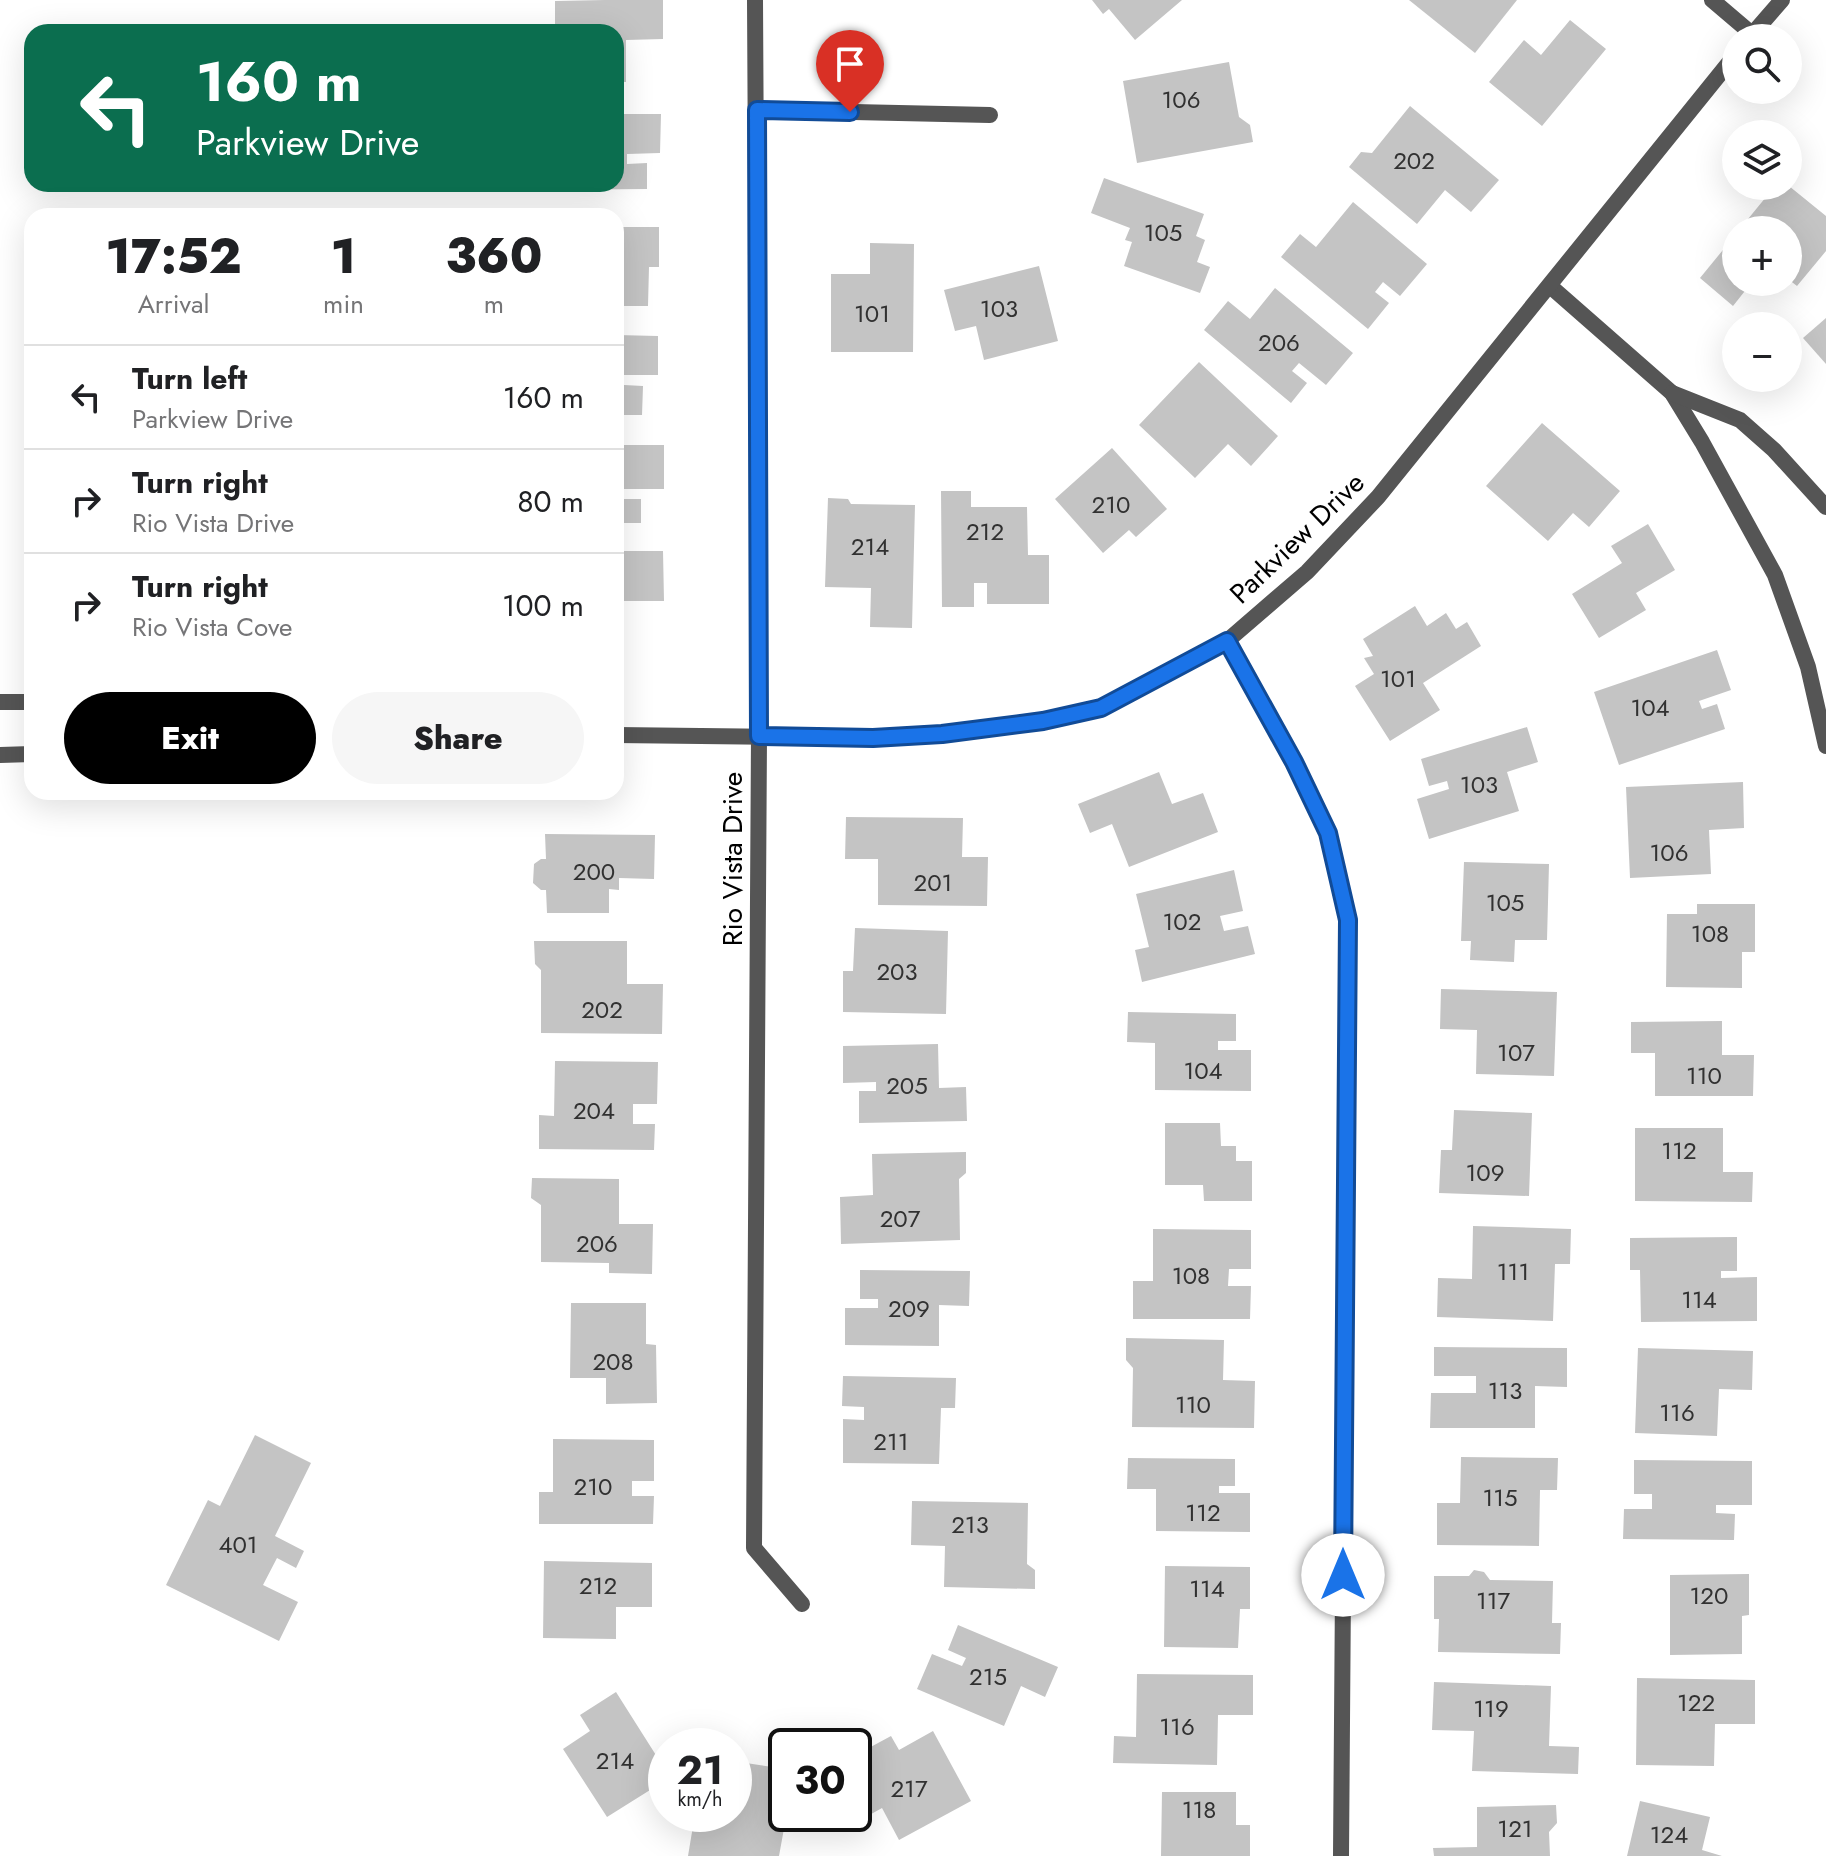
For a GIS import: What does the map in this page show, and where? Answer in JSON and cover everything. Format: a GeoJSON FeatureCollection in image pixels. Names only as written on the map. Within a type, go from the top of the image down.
{"type":"FeatureCollection","features":[{"type":"Feature","properties":{"kind":"street","name":"Rio Vista Drive"},"geometry":{"type":"LineString","coordinates":[[755,0],[759,736],[754,1548],[802,1604]]}},
{"type":"Feature","properties":{"kind":"street"},"geometry":{"type":"LineString","coordinates":[[1712,0],[1737,24]]}},
{"type":"Feature","properties":{"kind":"street"},"geometry":{"type":"LineString","coordinates":[[1761,24],[1782,0]]}},
{"type":"Feature","properties":{"kind":"street","name":"Parkview Drive"},"geometry":{"type":"LineString","coordinates":[[624,735],[873,738],[942,734],[1043,721],[1101,708],[1227,641],[1307,572],[1378,497],[1722,71]]}},
{"type":"Feature","properties":{"kind":"street"},"geometry":{"type":"LineString","coordinates":[[757,110],[990,115]]}},
{"type":"Feature","properties":{"kind":"street"},"geometry":{"type":"LineString","coordinates":[[1550,286],[1672,393],[1728,487],[1775,575],[1808,667],[1826,746]]}},
{"type":"Feature","properties":{"kind":"street"},"geometry":{"type":"LineString","coordinates":[[1672,393],[1740,420],[1774,450],[1826,507]]}},
{"type":"Feature","properties":{"kind":"street"},"geometry":{"type":"LineString","coordinates":[[1227,641],[1294,762],[1328,833],[1348,920],[1341,1856]]}},
{"type":"Feature","properties":{"kind":"street"},"geometry":{"type":"LineString","coordinates":[[0,702],[24,702]]}},
{"type":"Feature","properties":{"kind":"street"},"geometry":{"type":"LineString","coordinates":[[0,755],[24,754]]}},
{"type":"Feature","properties":{"kind":"building"},"geometry":{"type":"Polygon","coordinates":[[[663,0],[663,39],[626,40],[624,82],[624,24],[555,24],[555,1],[663,0]]]}},
{"type":"Feature","properties":{"kind":"building"},"geometry":{"type":"Polygon","coordinates":[[[1092,0],[1182,0],[1135,40],[1109,9],[1103,14],[1092,0]]]}},
{"type":"Feature","properties":{"kind":"building"},"geometry":{"type":"Polygon","coordinates":[[[1409,0],[1517,0],[1475,53],[1409,0]]]}},
{"type":"Feature","properties":{"kind":"building"},"geometry":{"type":"Polygon","coordinates":[[[1570,20],[1606,49],[1542,126],[1489,82],[1524,40],[1541,55],[1570,20]]]}},
{"type":"Feature","properties":{"kind":"building"},"geometry":{"type":"Polygon","coordinates":[[[1229,62],[1239,117],[1250,125],[1253,142],[1137,163],[1123,81],[1229,62]]]}},
{"type":"Feature","properties":{"kind":"building"},"geometry":{"type":"Polygon","coordinates":[[[1410,106],[1499,180],[1471,212],[1445,190],[1417,224],[1349,167],[1361,152],[1372,153],[1410,106]]]}},
{"type":"Feature","properties":{"kind":"building"},"geometry":{"type":"Polygon","coordinates":[[[624,114],[661,114],[660,153],[627,154],[627,164],[647,163],[647,189],[624,189],[624,114]]]}},
{"type":"Feature","properties":{"kind":"building"},"geometry":{"type":"Polygon","coordinates":[[[1104,178],[1204,214],[1196,236],[1205,240],[1197,262],[1210,267],[1200,293],[1124,266],[1132,242],[1125,240],[1130,228],[1091,213],[1104,178]]]}},
{"type":"Feature","properties":{"kind":"building"},"geometry":{"type":"Polygon","coordinates":[[[1802,197],[1826,216],[1826,251],[1802,280],[1802,216],[1750,216],[1764,200],[1802,200],[1802,197]]]}},
{"type":"Feature","properties":{"kind":"building"},"geometry":{"type":"Polygon","coordinates":[[[1353,202],[1427,264],[1400,296],[1383,282],[1375,292],[1389,303],[1368,329],[1281,257],[1300,234],[1316,247],[1353,202]]]}},
{"type":"Feature","properties":{"kind":"building"},"geometry":{"type":"Polygon","coordinates":[[[624,227],[659,227],[659,267],[649,267],[648,306],[624,306],[624,227]]]}},
{"type":"Feature","properties":{"kind":"building"},"geometry":{"type":"Polygon","coordinates":[[[870,243],[914,244],[913,352],[831,352],[831,274],[870,274],[870,243]]]}},
{"type":"Feature","properties":{"kind":"building"},"geometry":{"type":"Polygon","coordinates":[[[1722,251],[1722,296],[1741,296],[1733,306],[1700,278],[1722,251]]]}},
{"type":"Feature","properties":{"kind":"building"},"geometry":{"type":"Polygon","coordinates":[[[1039,266],[1058,341],[984,360],[976,326],[955,331],[944,290],[1039,266]]]}},
{"type":"Feature","properties":{"kind":"building"},"geometry":{"type":"Polygon","coordinates":[[[1275,288],[1353,353],[1326,385],[1299,363],[1292,371],[1307,383],[1291,403],[1204,330],[1228,301],[1250,319],[1275,288]]]}},
{"type":"Feature","properties":{"kind":"building"},"geometry":{"type":"Polygon","coordinates":[[[1826,318],[1826,364],[1803,338],[1826,318]]]}},
{"type":"Feature","properties":{"kind":"building"},"geometry":{"type":"Polygon","coordinates":[[[624,335],[658,336],[658,375],[624,375],[624,335]]]}},
{"type":"Feature","properties":{"kind":"building"},"geometry":{"type":"Polygon","coordinates":[[[1199,362],[1278,436],[1251,466],[1228,444],[1195,478],[1139,425],[1199,362]]]}},
{"type":"Feature","properties":{"kind":"building"},"geometry":{"type":"Polygon","coordinates":[[[624,385],[643,386],[642,415],[624,415],[624,385]]]}},
{"type":"Feature","properties":{"kind":"building"},"geometry":{"type":"Polygon","coordinates":[[[1542,423],[1620,491],[1589,527],[1573,513],[1548,541],[1486,486],[1542,423]]]}},
{"type":"Feature","properties":{"kind":"building"},"geometry":{"type":"Polygon","coordinates":[[[624,445],[664,445],[664,489],[624,489],[624,445]]]}},
{"type":"Feature","properties":{"kind":"building"},"geometry":{"type":"Polygon","coordinates":[[[1112,448],[1167,509],[1136,537],[1129,530],[1103,553],[1055,499],[1112,448]]]}},
{"type":"Feature","properties":{"kind":"building"},"geometry":{"type":"Polygon","coordinates":[[[941,491],[971,491],[971,507],[1027,507],[1028,555],[1049,555],[1049,604],[987,604],[987,583],[974,583],[974,607],[942,607],[941,491]]]}},
{"type":"Feature","properties":{"kind":"building"},"geometry":{"type":"Polygon","coordinates":[[[828,498],[848,499],[851,504],[915,505],[912,628],[870,627],[871,588],[825,587],[828,498]]]}},
{"type":"Feature","properties":{"kind":"building"},"geometry":{"type":"Polygon","coordinates":[[[624,499],[641,499],[641,523],[624,523],[624,499]]]}},
{"type":"Feature","properties":{"kind":"building"},"geometry":{"type":"Polygon","coordinates":[[[1648,524],[1675,570],[1636,593],[1646,610],[1599,638],[1572,594],[1622,563],[1611,546],[1648,524]]]}},
{"type":"Feature","properties":{"kind":"building"},"geometry":{"type":"Polygon","coordinates":[[[624,551],[663,551],[664,601],[624,601],[624,551]]]}},
{"type":"Feature","properties":{"kind":"building"},"geometry":{"type":"Polygon","coordinates":[[[1415,606],[1427,626],[1446,613],[1456,629],[1467,622],[1481,646],[1423,683],[1440,710],[1390,741],[1355,686],[1374,674],[1364,658],[1373,656],[1363,639],[1415,606]]]}},
{"type":"Feature","properties":{"kind":"building"},"geometry":{"type":"Polygon","coordinates":[[[1717,650],[1731,690],[1699,701],[1702,709],[1717,704],[1725,729],[1619,765],[1594,692],[1717,650]]]}},
{"type":"Feature","properties":{"kind":"building"},"geometry":{"type":"Polygon","coordinates":[[[1527,727],[1538,762],[1507,772],[1519,811],[1429,839],[1417,799],[1449,789],[1447,781],[1429,786],[1421,759],[1527,727]]]}},
{"type":"Feature","properties":{"kind":"building"},"geometry":{"type":"Polygon","coordinates":[[[1159,772],[1172,804],[1203,793],[1218,832],[1129,867],[1112,824],[1090,833],[1078,804],[1159,772]]]}},
{"type":"Feature","properties":{"kind":"building"},"geometry":{"type":"Polygon","coordinates":[[[1743,782],[1744,828],[1709,830],[1711,874],[1630,878],[1626,787],[1743,782]]]}},
{"type":"Feature","properties":{"kind":"building"},"geometry":{"type":"Polygon","coordinates":[[[846,817],[963,818],[962,857],[988,857],[987,906],[878,905],[878,859],[845,859],[846,817]]]}},
{"type":"Feature","properties":{"kind":"building"},"geometry":{"type":"Polygon","coordinates":[[[545,834],[655,835],[654,879],[619,878],[619,890],[609,889],[609,913],[547,913],[546,890],[533,883],[534,864],[546,859],[545,834]]]}},
{"type":"Feature","properties":{"kind":"building"},"geometry":{"type":"Polygon","coordinates":[[[1464,862],[1549,864],[1547,940],[1515,940],[1514,962],[1470,960],[1471,941],[1461,941],[1464,862]]]}},
{"type":"Feature","properties":{"kind":"building"},"geometry":{"type":"Polygon","coordinates":[[[1234,870],[1243,911],[1220,916],[1224,931],[1248,926],[1255,954],[1142,982],[1135,950],[1149,947],[1136,894],[1234,870]]]}},
{"type":"Feature","properties":{"kind":"building"},"geometry":{"type":"Polygon","coordinates":[[[1697,904],[1755,904],[1755,952],[1742,952],[1742,988],[1666,987],[1667,914],[1697,914],[1697,904]]]}},
{"type":"Feature","properties":{"kind":"building"},"geometry":{"type":"Polygon","coordinates":[[[855,928],[948,931],[946,1014],[843,1012],[843,971],[853,971],[855,928]]]}},
{"type":"Feature","properties":{"kind":"building"},"geometry":{"type":"Polygon","coordinates":[[[534,941],[627,941],[627,984],[663,984],[662,1034],[541,1033],[541,970],[535,964],[534,941]]]}},
{"type":"Feature","properties":{"kind":"building"},"geometry":{"type":"Polygon","coordinates":[[[1441,989],[1557,992],[1554,1076],[1476,1074],[1477,1030],[1440,1029],[1441,989]]]}},
{"type":"Feature","properties":{"kind":"building"},"geometry":{"type":"Polygon","coordinates":[[[1128,1012],[1236,1014],[1236,1041],[1218,1041],[1218,1050],[1251,1050],[1251,1091],[1155,1090],[1155,1043],[1127,1042],[1128,1012]]]}},
{"type":"Feature","properties":{"kind":"building"},"geometry":{"type":"Polygon","coordinates":[[[1722,1021],[1722,1055],[1754,1055],[1753,1096],[1655,1096],[1655,1053],[1631,1053],[1631,1022],[1722,1021]]]}},
{"type":"Feature","properties":{"kind":"building"},"geometry":{"type":"Polygon","coordinates":[[[938,1044],[939,1088],[966,1087],[967,1121],[859,1123],[859,1091],[876,1091],[876,1082],[843,1083],[843,1046],[938,1044]]]}},
{"type":"Feature","properties":{"kind":"building"},"geometry":{"type":"Polygon","coordinates":[[[555,1061],[658,1062],[657,1104],[633,1104],[633,1124],[655,1124],[654,1150],[539,1149],[539,1115],[554,1116],[555,1061]]]}},
{"type":"Feature","properties":{"kind":"building"},"geometry":{"type":"Polygon","coordinates":[[[1454,1110],[1532,1113],[1529,1196],[1439,1193],[1441,1150],[1452,1150],[1454,1110]]]}},
{"type":"Feature","properties":{"kind":"building"},"geometry":{"type":"Polygon","coordinates":[[[1165,1123],[1220,1123],[1221,1146],[1236,1146],[1236,1161],[1252,1161],[1252,1201],[1204,1201],[1203,1185],[1165,1185],[1165,1123]]]}},
{"type":"Feature","properties":{"kind":"building"},"geometry":{"type":"Polygon","coordinates":[[[1635,1128],[1723,1128],[1723,1172],[1753,1172],[1752,1202],[1635,1201],[1635,1128]]]}},
{"type":"Feature","properties":{"kind":"building"},"geometry":{"type":"Polygon","coordinates":[[[966,1152],[966,1173],[959,1179],[960,1240],[841,1244],[840,1197],[873,1195],[872,1154],[966,1152]]]}},
{"type":"Feature","properties":{"kind":"building"},"geometry":{"type":"Polygon","coordinates":[[[532,1178],[619,1179],[619,1224],[653,1224],[652,1274],[609,1273],[609,1263],[541,1262],[541,1205],[531,1198],[532,1178]]]}},
{"type":"Feature","properties":{"kind":"building"},"geometry":{"type":"Polygon","coordinates":[[[1473,1226],[1571,1229],[1570,1264],[1555,1264],[1553,1321],[1437,1317],[1438,1278],[1472,1279],[1473,1226]]]}},
{"type":"Feature","properties":{"kind":"building"},"geometry":{"type":"Polygon","coordinates":[[[1153,1229],[1251,1230],[1251,1269],[1229,1269],[1228,1286],[1251,1286],[1250,1319],[1133,1319],[1133,1281],[1153,1281],[1153,1229]]]}},
{"type":"Feature","properties":{"kind":"building"},"geometry":{"type":"Polygon","coordinates":[[[1737,1237],[1737,1271],[1721,1271],[1721,1278],[1757,1277],[1757,1321],[1641,1322],[1640,1270],[1630,1270],[1630,1238],[1737,1237]]]}},
{"type":"Feature","properties":{"kind":"building"},"geometry":{"type":"Polygon","coordinates":[[[860,1270],[970,1271],[969,1306],[939,1305],[939,1346],[845,1345],[845,1308],[878,1308],[878,1299],[860,1299],[860,1270]]]}},
{"type":"Feature","properties":{"kind":"building"},"geometry":{"type":"Polygon","coordinates":[[[571,1303],[646,1303],[646,1344],[656,1345],[657,1403],[606,1404],[606,1378],[570,1378],[571,1303]]]}},
{"type":"Feature","properties":{"kind":"building"},"geometry":{"type":"Polygon","coordinates":[[[1126,1338],[1224,1340],[1223,1380],[1255,1381],[1254,1428],[1132,1427],[1133,1368],[1126,1360],[1126,1338]]]}},
{"type":"Feature","properties":{"kind":"building"},"geometry":{"type":"Polygon","coordinates":[[[1434,1347],[1567,1348],[1567,1387],[1535,1386],[1535,1428],[1430,1428],[1431,1393],[1476,1393],[1476,1376],[1434,1376],[1434,1347]]]}},
{"type":"Feature","properties":{"kind":"building"},"geometry":{"type":"Polygon","coordinates":[[[1638,1348],[1753,1351],[1752,1390],[1719,1389],[1717,1436],[1635,1433],[1638,1348]]]}},
{"type":"Feature","properties":{"kind":"building"},"geometry":{"type":"Polygon","coordinates":[[[843,1376],[956,1378],[955,1408],[941,1408],[939,1464],[843,1463],[843,1419],[864,1420],[864,1407],[842,1406],[843,1376]]]}},
{"type":"Feature","properties":{"kind":"building"},"geometry":{"type":"Polygon","coordinates":[[[255,1435],[311,1463],[275,1536],[304,1551],[296,1568],[277,1558],[263,1585],[298,1602],[279,1641],[166,1585],[208,1500],[220,1506],[255,1435]]]}},
{"type":"Feature","properties":{"kind":"building"},"geometry":{"type":"Polygon","coordinates":[[[553,1439],[654,1440],[654,1481],[632,1481],[632,1496],[654,1496],[653,1524],[539,1524],[539,1492],[553,1492],[553,1439]]]}},
{"type":"Feature","properties":{"kind":"building"},"geometry":{"type":"Polygon","coordinates":[[[1461,1457],[1558,1458],[1557,1490],[1540,1490],[1539,1546],[1437,1545],[1437,1503],[1460,1503],[1461,1457]]]}},
{"type":"Feature","properties":{"kind":"building"},"geometry":{"type":"Polygon","coordinates":[[[1128,1458],[1235,1459],[1235,1486],[1219,1486],[1219,1493],[1250,1493],[1250,1532],[1156,1531],[1156,1489],[1127,1489],[1128,1458]]]}},
{"type":"Feature","properties":{"kind":"building"},"geometry":{"type":"Polygon","coordinates":[[[1634,1460],[1752,1461],[1752,1505],[1716,1505],[1716,1513],[1735,1514],[1734,1540],[1623,1539],[1624,1509],[1652,1509],[1652,1494],[1634,1494],[1634,1460]]]}},
{"type":"Feature","properties":{"kind":"building"},"geometry":{"type":"Polygon","coordinates":[[[912,1501],[1028,1503],[1027,1564],[1035,1570],[1035,1589],[944,1587],[945,1546],[911,1545],[912,1501]]]}},
{"type":"Feature","properties":{"kind":"building"},"geometry":{"type":"Polygon","coordinates":[[[544,1561],[652,1563],[652,1607],[616,1607],[616,1639],[543,1638],[544,1561]]]}},
{"type":"Feature","properties":{"kind":"building"},"geometry":{"type":"Polygon","coordinates":[[[1165,1566],[1250,1567],[1250,1609],[1240,1609],[1238,1648],[1164,1647],[1165,1566]]]}},
{"type":"Feature","properties":{"kind":"building"},"geometry":{"type":"Polygon","coordinates":[[[1474,1570],[1484,1572],[1490,1580],[1553,1581],[1552,1623],[1561,1623],[1560,1654],[1438,1652],[1439,1619],[1434,1619],[1434,1576],[1469,1576],[1474,1570]]]}},
{"type":"Feature","properties":{"kind":"building"},"geometry":{"type":"Polygon","coordinates":[[[1749,1574],[1749,1615],[1742,1616],[1742,1654],[1670,1655],[1670,1575],[1749,1574]]]}},
{"type":"Feature","properties":{"kind":"building"},"geometry":{"type":"Polygon","coordinates":[[[958,1625],[1058,1667],[1045,1697],[1021,1686],[1004,1726],[917,1689],[932,1654],[962,1666],[966,1658],[948,1650],[958,1625]]]}},
{"type":"Feature","properties":{"kind":"building"},"geometry":{"type":"Polygon","coordinates":[[[1137,1674],[1253,1675],[1253,1715],[1218,1715],[1217,1765],[1113,1763],[1114,1736],[1136,1737],[1137,1674]]]}},
{"type":"Feature","properties":{"kind":"building"},"geometry":{"type":"Polygon","coordinates":[[[1637,1678],[1755,1680],[1755,1724],[1715,1724],[1714,1766],[1636,1765],[1637,1678]]]}},
{"type":"Feature","properties":{"kind":"building"},"geometry":{"type":"Polygon","coordinates":[[[1434,1682],[1551,1686],[1549,1746],[1579,1747],[1578,1774],[1472,1771],[1474,1731],[1432,1730],[1434,1682]]]}},
{"type":"Feature","properties":{"kind":"building"},"geometry":{"type":"Polygon","coordinates":[[[616,1692],[648,1743],[648,1791],[607,1817],[563,1749],[590,1731],[580,1715],[616,1692]]]}},
{"type":"Feature","properties":{"kind":"building"},"geometry":{"type":"Polygon","coordinates":[[[933,1731],[971,1801],[899,1840],[882,1808],[872,1814],[872,1746],[891,1736],[899,1750],[933,1731]]]}},
{"type":"Feature","properties":{"kind":"building"},"geometry":{"type":"Polygon","coordinates":[[[752,1764],[768,1766],[768,1832],[783,1832],[779,1856],[688,1856],[692,1832],[752,1832],[752,1764]]]}},
{"type":"Feature","properties":{"kind":"building"},"geometry":{"type":"Polygon","coordinates":[[[1162,1792],[1236,1792],[1236,1825],[1250,1825],[1250,1856],[1161,1856],[1162,1792]]]}},
{"type":"Feature","properties":{"kind":"building"},"geometry":{"type":"Polygon","coordinates":[[[1640,1801],[1710,1817],[1702,1850],[1722,1856],[1627,1856],[1640,1801]]]}},
{"type":"Feature","properties":{"kind":"building"},"geometry":{"type":"Polygon","coordinates":[[[1556,1805],[1557,1823],[1549,1832],[1550,1856],[1434,1856],[1433,1848],[1477,1847],[1477,1807],[1556,1805]]]}},
{"type":"Feature","properties":{"kind":"route"},"geometry":{"type":"LineString","coordinates":[[850,112],[757,110],[759,736],[873,738],[942,734],[1043,721],[1101,708],[1227,641],[1294,762],[1328,833],[1348,920],[1343,1575]]}}]}
